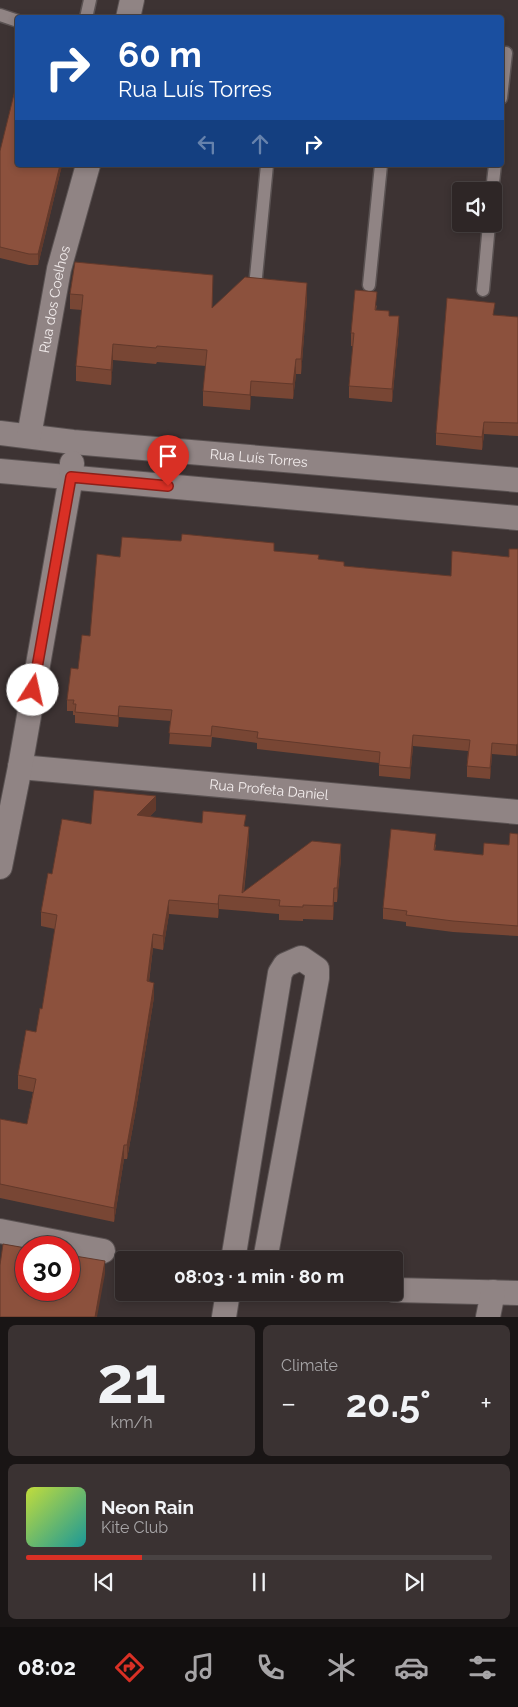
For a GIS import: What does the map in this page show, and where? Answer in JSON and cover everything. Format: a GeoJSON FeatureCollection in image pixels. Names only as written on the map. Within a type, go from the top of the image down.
{"type":"FeatureCollection","features":[{"type":"Feature","properties":{"kind":"street"},"geometry":{"type":"LineString","coordinates":[[128,15],[132,0]]}},
{"type":"Feature","properties":{"kind":"street","name":"Rua dos Coelhos"},"geometry":{"type":"LineString","coordinates":[[29,436],[59,269],[87,167]]}},
{"type":"Feature","properties":{"kind":"street","name":"Rua Luís Torres"},"geometry":{"type":"LineString","coordinates":[[0,433],[73,442],[518,480]]}},
{"type":"Feature","properties":{"kind":"street"},"geometry":{"type":"LineString","coordinates":[[0,867],[20,767],[71,477],[73,442]]}},
{"type":"Feature","properties":{"kind":"street"},"geometry":{"type":"LineString","coordinates":[[0,471],[518,518]]}},
{"type":"Feature","properties":{"kind":"street","name":"Rua Profeta Daniel"},"geometry":{"type":"LineString","coordinates":[[20,767],[518,812]]}},
{"type":"Feature","properties":{"kind":"street"},"geometry":{"type":"LineString","coordinates":[[234,1251],[280,973],[285,965],[301,958],[317,969],[317,978],[267,1251]]}},
{"type":"Feature","properties":{"kind":"street"},"geometry":{"type":"LineString","coordinates":[[0,1231],[103,1251]]}},
{"type":"Feature","properties":{"kind":"street"},"geometry":{"type":"LineString","coordinates":[[403,1290],[518,1293]]}},
{"type":"Feature","properties":{"kind":"street"},"geometry":{"type":"LineString","coordinates":[[488,1317],[493,1292]]}},
{"type":"Feature","properties":{"kind":"street"},"geometry":{"type":"LineString","coordinates":[[224,1317],[227,1301]]}},
{"type":"Feature","properties":{"kind":"lane"},"geometry":{"type":"LineString","coordinates":[[87,15],[90,0]]}},
{"type":"Feature","properties":{"kind":"lane"},"geometry":{"type":"LineString","coordinates":[[0,15],[15,20]]}},
{"type":"Feature","properties":{"kind":"lane"},"geometry":{"type":"LineString","coordinates":[[504,79],[508,53]]}},
{"type":"Feature","properties":{"kind":"lane"},"geometry":{"type":"LineString","coordinates":[[256,278],[268,167]]}},
{"type":"Feature","properties":{"kind":"lane"},"geometry":{"type":"LineString","coordinates":[[370,285],[381,167]]}},
{"type":"Feature","properties":{"kind":"lane"},"geometry":{"type":"LineString","coordinates":[[493,182],[495,167]]}},
{"type":"Feature","properties":{"kind":"lane"},"geometry":{"type":"LineString","coordinates":[[483,290],[488,232]]}},
{"type":"Feature","properties":{"kind":"building"},"geometry":{"type":"Polygon","coordinates":[[[15,90],[15,167],[60,167],[38,254],[29,254],[0,247],[0,151],[15,90]]]}},
{"type":"Feature","properties":{"kind":"building"},"geometry":{"type":"Polygon","coordinates":[[[75,262],[213,275],[212,308],[245,277],[307,283],[301,359],[296,359],[293,384],[251,381],[250,395],[203,391],[207,350],[113,344],[111,370],[76,366],[83,295],[70,294],[75,262]]]}},
{"type":"Feature","properties":{"kind":"building"},"geometry":{"type":"Polygon","coordinates":[[[355,290],[377,292],[375,310],[389,311],[389,316],[399,316],[392,389],[349,386],[354,333],[351,333],[355,290]]]}},
{"type":"Feature","properties":{"kind":"building"},"geometry":{"type":"Polygon","coordinates":[[[447,298],[495,303],[493,315],[518,317],[518,423],[484,422],[482,437],[436,433],[447,298]]]}},
{"type":"Feature","properties":{"kind":"building"},"geometry":{"type":"Polygon","coordinates":[[[182,534],[274,543],[274,551],[319,555],[318,559],[344,562],[344,566],[451,576],[452,551],[509,557],[509,549],[518,549],[518,744],[492,743],[490,768],[467,766],[470,740],[413,735],[410,768],[379,765],[380,752],[257,738],[258,732],[212,726],[211,736],[169,733],[172,710],[119,706],[118,716],[75,712],[76,704],[73,704],[74,700],[67,700],[71,668],[78,669],[82,635],[90,636],[97,554],[120,557],[122,537],[181,541],[182,534]]]}},
{"type":"Feature","properties":{"kind":"building"},"geometry":{"type":"Polygon","coordinates":[[[94,790],[156,796],[137,815],[202,823],[203,811],[246,815],[244,826],[249,827],[242,893],[312,841],[341,844],[337,888],[334,888],[333,906],[279,906],[280,900],[219,895],[218,904],[169,900],[163,936],[153,934],[147,981],[154,983],[135,1101],[127,1145],[124,1145],[114,1208],[0,1184],[0,1119],[27,1124],[36,1079],[18,1075],[26,1030],[36,1032],[40,1008],[42,1009],[57,915],[41,912],[48,873],[52,874],[62,819],[91,824],[94,790]]]}},
{"type":"Feature","properties":{"kind":"building"},"geometry":{"type":"Polygon","coordinates":[[[391,829],[436,834],[434,850],[483,855],[484,843],[509,845],[510,833],[518,834],[518,926],[406,915],[407,911],[383,908],[391,829]]]}},
{"type":"Feature","properties":{"kind":"building"},"geometry":{"type":"Polygon","coordinates":[[[3,1244],[15,1246],[15,1301],[80,1301],[80,1257],[105,1261],[95,1317],[0,1317],[0,1265],[3,1244]]]}},
{"type":"Feature","properties":{"kind":"route"},"geometry":{"type":"LineString","coordinates":[[33,690],[71,477],[168,486]]}}]}
